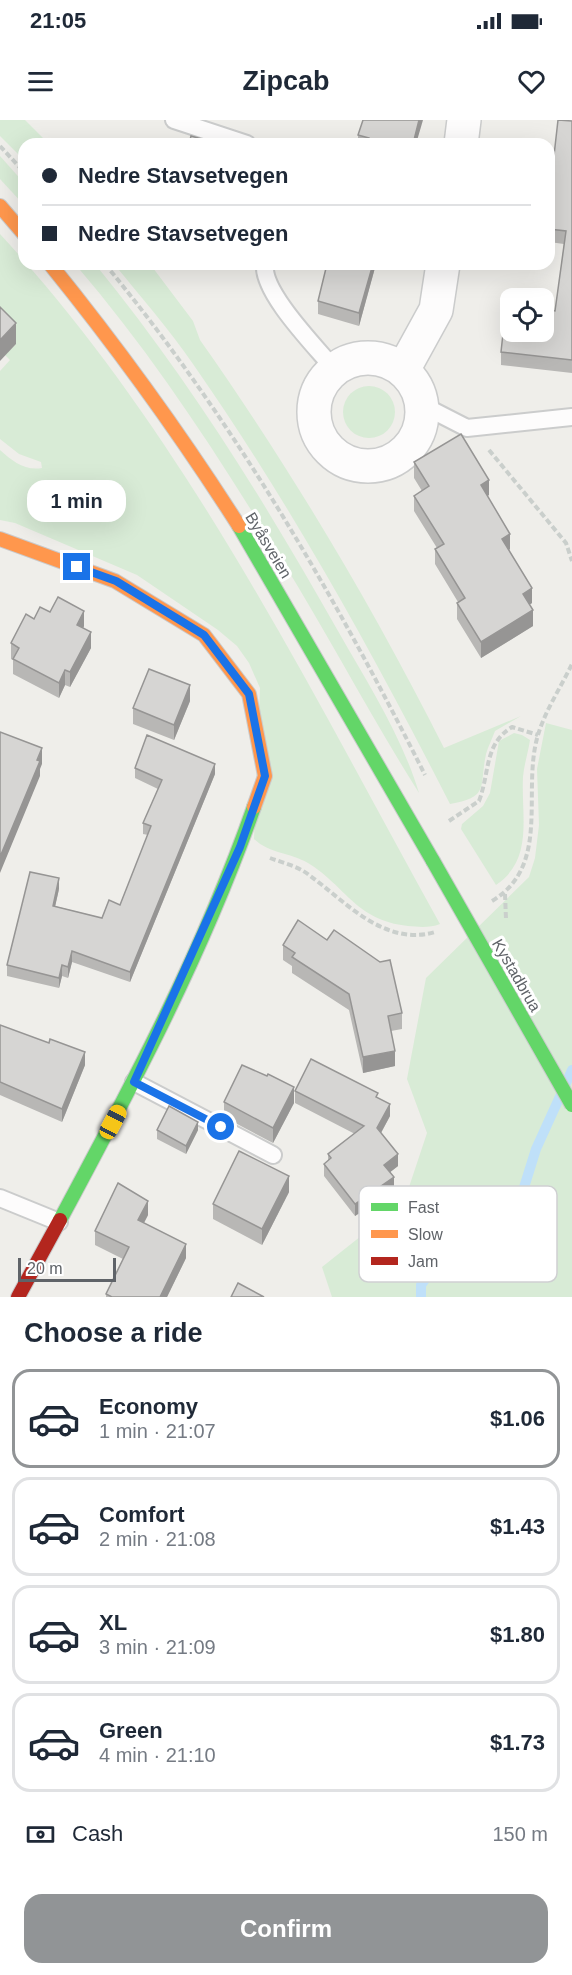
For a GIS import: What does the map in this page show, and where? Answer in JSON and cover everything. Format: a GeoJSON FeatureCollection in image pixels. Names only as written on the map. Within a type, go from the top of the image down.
{"type":"FeatureCollection","features":[{"type":"Feature","properties":{"kind":"main road"},"geometry":{"type":"LineString","coordinates":[[0,206],[18,227]]}},
{"type":"Feature","properties":{"kind":"main road","name":"Byåsveien"},"geometry":{"type":"LineString","coordinates":[[55,270],[91,311],[164,409],[255,552],[433,861]]}},
{"type":"Feature","properties":{"kind":"main road"},"geometry":{"type":"LineString","coordinates":[[0,539],[116,581],[204,635],[249,694],[265,776],[240,847],[134,1082],[18,1297]]}},
{"type":"Feature","properties":{"kind":"main road","name":"Kystadbrua"},"geometry":{"type":"LineString","coordinates":[[433,861],[572,1105]]}},
{"type":"Feature","properties":{"kind":"street"},"geometry":{"type":"LineString","coordinates":[[462,138],[464,120]]}},
{"type":"Feature","properties":{"kind":"street"},"geometry":{"type":"LineString","coordinates":[[403,370],[436,310],[442,270]]}},
{"type":"Feature","properties":{"kind":"street"},"geometry":{"type":"LineString","coordinates":[[373,358],[389,362],[403,370],[414,382],[422,405],[420,430],[412,445],[399,458],[383,465],[366,467],[348,463],[334,454],[322,441],[315,425],[314,407],[318,390],[335,370],[356,359],[373,358]]}},
{"type":"Feature","properties":{"kind":"lane"},"geometry":{"type":"LineString","coordinates":[[174,120],[229,138]]}},
{"type":"Feature","properties":{"kind":"lane"},"geometry":{"type":"LineString","coordinates":[[264,270],[274,295],[335,370]]}},
{"type":"Feature","properties":{"kind":"lane"},"geometry":{"type":"LineString","coordinates":[[422,405],[467,428],[572,417]]}},
{"type":"Feature","properties":{"kind":"lane"},"geometry":{"type":"LineString","coordinates":[[134,1082],[273,1155]]}},
{"type":"Feature","properties":{"kind":"lane"},"geometry":{"type":"LineString","coordinates":[[0,1198],[59,1222]]}},
{"type":"Feature","properties":{"kind":"path"},"geometry":{"type":"LineString","coordinates":[[0,146],[18,166]]}},
{"type":"Feature","properties":{"kind":"path"},"geometry":{"type":"LineString","coordinates":[[467,428],[493,454],[566,543],[572,561]]}},
{"type":"Feature","properties":{"kind":"path"},"geometry":{"type":"LineString","coordinates":[[448,821],[479,801],[493,743],[502,733],[512,727],[538,735]]}},
{"type":"Feature","properties":{"kind":"green space"},"geometry":{"type":"Polygon","coordinates":[[[0,120],[25,120],[43,138],[18,138],[18,154],[0,136],[0,120]]]}},
{"type":"Feature","properties":{"kind":"green space"},"geometry":{"type":"Polygon","coordinates":[[[0,156],[18,176],[18,198],[0,179],[0,156]]]}},
{"type":"Feature","properties":{"kind":"green space"},"geometry":{"type":"Polygon","coordinates":[[[0,234],[18,255],[18,270],[31,270],[67,311],[128,393],[186,477],[292,654],[440,924],[428,927],[408,926],[390,923],[376,917],[363,910],[308,863],[267,848],[254,839],[260,688],[249,663],[237,646],[218,630],[137,575],[15,523],[0,520],[0,450],[24,467],[42,468],[41,462],[19,454],[0,439],[0,371],[10,360],[5,355],[16,344],[0,328],[0,234]]]}},
{"type":"Feature","properties":{"kind":"green space"},"geometry":{"type":"Polygon","coordinates":[[[80,270],[100,270],[162,352],[224,442],[282,535],[372,690],[403,750],[419,793],[300,591],[210,446],[159,371],[80,270]]]}},
{"type":"Feature","properties":{"kind":"green space"},"geometry":{"type":"Polygon","coordinates":[[[119,270],[155,270],[193,321],[200,340],[267,438],[330,539],[389,643],[444,748],[521,716],[495,731],[486,754],[480,789],[472,798],[450,804],[391,691],[297,524],[229,417],[155,313],[119,270]]]}},
{"type":"Feature","properties":{"kind":"green space"},"geometry":{"type":"Polygon","coordinates":[[[369,386],[379,388],[387,394],[393,402],[395,412],[393,422],[387,430],[379,436],[369,438],[359,436],[351,430],[345,422],[343,412],[345,402],[351,394],[359,388],[369,386]]]}},
{"type":"Feature","properties":{"kind":"green space"},"geometry":{"type":"Polygon","coordinates":[[[546,723],[572,730],[572,1297],[332,1297],[322,1267],[359,1238],[359,1282],[557,1282],[557,1186],[409,1186],[427,1133],[407,1079],[426,978],[529,877],[535,858],[539,825],[537,769],[546,723]]]}},
{"type":"Feature","properties":{"kind":"green space"},"geometry":{"type":"Polygon","coordinates":[[[514,733],[530,740],[523,777],[523,836],[516,863],[508,875],[496,885],[461,829],[462,824],[483,806],[490,793],[499,741],[514,733]]]}},
{"type":"Feature","properties":{"kind":"building"},"geometry":{"type":"Polygon","coordinates":[[[363,120],[419,120],[414,138],[369,138],[358,135],[363,120]]]}},
{"type":"Feature","properties":{"kind":"building"},"geometry":{"type":"Polygon","coordinates":[[[558,120],[572,121],[572,360],[501,352],[502,342],[554,342],[554,311],[566,231],[555,230],[555,147],[558,120]]]}},
{"type":"Feature","properties":{"kind":"building"},"geometry":{"type":"Polygon","coordinates":[[[326,270],[371,270],[359,313],[318,301],[326,270]]]}},
{"type":"Feature","properties":{"kind":"building"},"geometry":{"type":"Polygon","coordinates":[[[0,307],[16,323],[0,340],[0,307]]]}},
{"type":"Feature","properties":{"kind":"building"},"geometry":{"type":"Polygon","coordinates":[[[461,434],[489,480],[481,485],[510,534],[502,539],[532,588],[523,594],[533,610],[481,642],[457,603],[465,598],[435,549],[444,544],[414,496],[429,486],[414,462],[461,434]]]}},
{"type":"Feature","properties":{"kind":"building"},"geometry":{"type":"Polygon","coordinates":[[[58,597],[84,611],[77,625],[91,632],[70,672],[65,670],[59,683],[13,659],[19,648],[11,643],[26,614],[34,619],[40,607],[50,612],[58,597]]]}},
{"type":"Feature","properties":{"kind":"building"},"geometry":{"type":"Polygon","coordinates":[[[149,669],[190,685],[174,725],[133,708],[149,669]]]}},
{"type":"Feature","properties":{"kind":"building"},"geometry":{"type":"Polygon","coordinates":[[[0,732],[42,748],[37,760],[40,761],[0,857],[0,732]]]}},
{"type":"Feature","properties":{"kind":"building"},"geometry":{"type":"Polygon","coordinates":[[[147,735],[215,764],[130,972],[72,951],[68,967],[62,965],[59,978],[7,965],[30,872],[59,878],[53,906],[102,918],[109,900],[120,905],[151,826],[143,823],[162,780],[135,768],[147,735]]]}},
{"type":"Feature","properties":{"kind":"building"},"geometry":{"type":"Polygon","coordinates":[[[298,920],[327,940],[334,930],[380,962],[390,960],[402,1013],[388,1016],[395,1051],[363,1057],[349,994],[292,957],[295,953],[283,945],[298,920]]]}},
{"type":"Feature","properties":{"kind":"building"},"geometry":{"type":"Polygon","coordinates":[[[0,1025],[49,1043],[50,1039],[85,1052],[62,1109],[0,1082],[0,1025]]]}},
{"type":"Feature","properties":{"kind":"building"},"geometry":{"type":"Polygon","coordinates":[[[311,1059],[378,1093],[376,1097],[390,1104],[377,1128],[398,1154],[384,1165],[394,1177],[381,1186],[359,1186],[359,1201],[355,1204],[324,1164],[331,1158],[328,1154],[364,1126],[295,1091],[311,1059]]]}},
{"type":"Feature","properties":{"kind":"building"},"geometry":{"type":"Polygon","coordinates":[[[242,1065],[267,1076],[268,1074],[294,1087],[273,1128],[224,1102],[242,1065]]]}},
{"type":"Feature","properties":{"kind":"building"},"geometry":{"type":"Polygon","coordinates":[[[169,1106],[198,1122],[186,1146],[157,1130],[169,1106]]]}},
{"type":"Feature","properties":{"kind":"building"},"geometry":{"type":"Polygon","coordinates":[[[239,1151],[289,1176],[262,1229],[213,1204],[239,1151]]]}},
{"type":"Feature","properties":{"kind":"building"},"geometry":{"type":"Polygon","coordinates":[[[118,1183],[148,1201],[138,1220],[186,1244],[160,1297],[112,1297],[106,1294],[129,1247],[95,1231],[118,1183]]]}},
{"type":"Feature","properties":{"kind":"building"},"geometry":{"type":"Polygon","coordinates":[[[238,1283],[264,1297],[231,1297],[238,1283]]]}},
{"type":"Feature","properties":{"kind":"waterway"},"geometry":{"type":"LineString","coordinates":[[524,1186],[536,1149],[572,1070]]}},
{"type":"Feature","properties":{"kind":"waterway"},"geometry":{"type":"LineString","coordinates":[[421,1297],[423,1282]]}},
{"type":"Feature","properties":{"kind":"traffic: fast"},"geometry":{"type":"LineString","coordinates":[[239,526],[433,861]]}},
{"type":"Feature","properties":{"kind":"traffic: fast"},"geometry":{"type":"LineString","coordinates":[[60,1220],[114,1119],[190,965],[254,807]]}},
{"type":"Feature","properties":{"kind":"traffic: fast"},"geometry":{"type":"LineString","coordinates":[[433,861],[572,1105]]}},
{"type":"Feature","properties":{"kind":"traffic: slow"},"geometry":{"type":"LineString","coordinates":[[0,206],[18,227]]}},
{"type":"Feature","properties":{"kind":"traffic: slow"},"geometry":{"type":"LineString","coordinates":[[55,270],[148,392],[195,458],[239,526]]}},
{"type":"Feature","properties":{"kind":"traffic: slow"},"geometry":{"type":"LineString","coordinates":[[0,539],[115,581],[204,635],[249,694],[265,776],[254,807]]}},
{"type":"Feature","properties":{"kind":"traffic: jam"},"geometry":{"type":"LineString","coordinates":[[18,1297],[60,1220]]}},
{"type":"Feature","properties":{"kind":"route"},"geometry":{"type":"LineString","coordinates":[[77,567],[116,581],[204,635],[249,694],[265,776],[240,847],[134,1082],[221,1127]]}}]}
